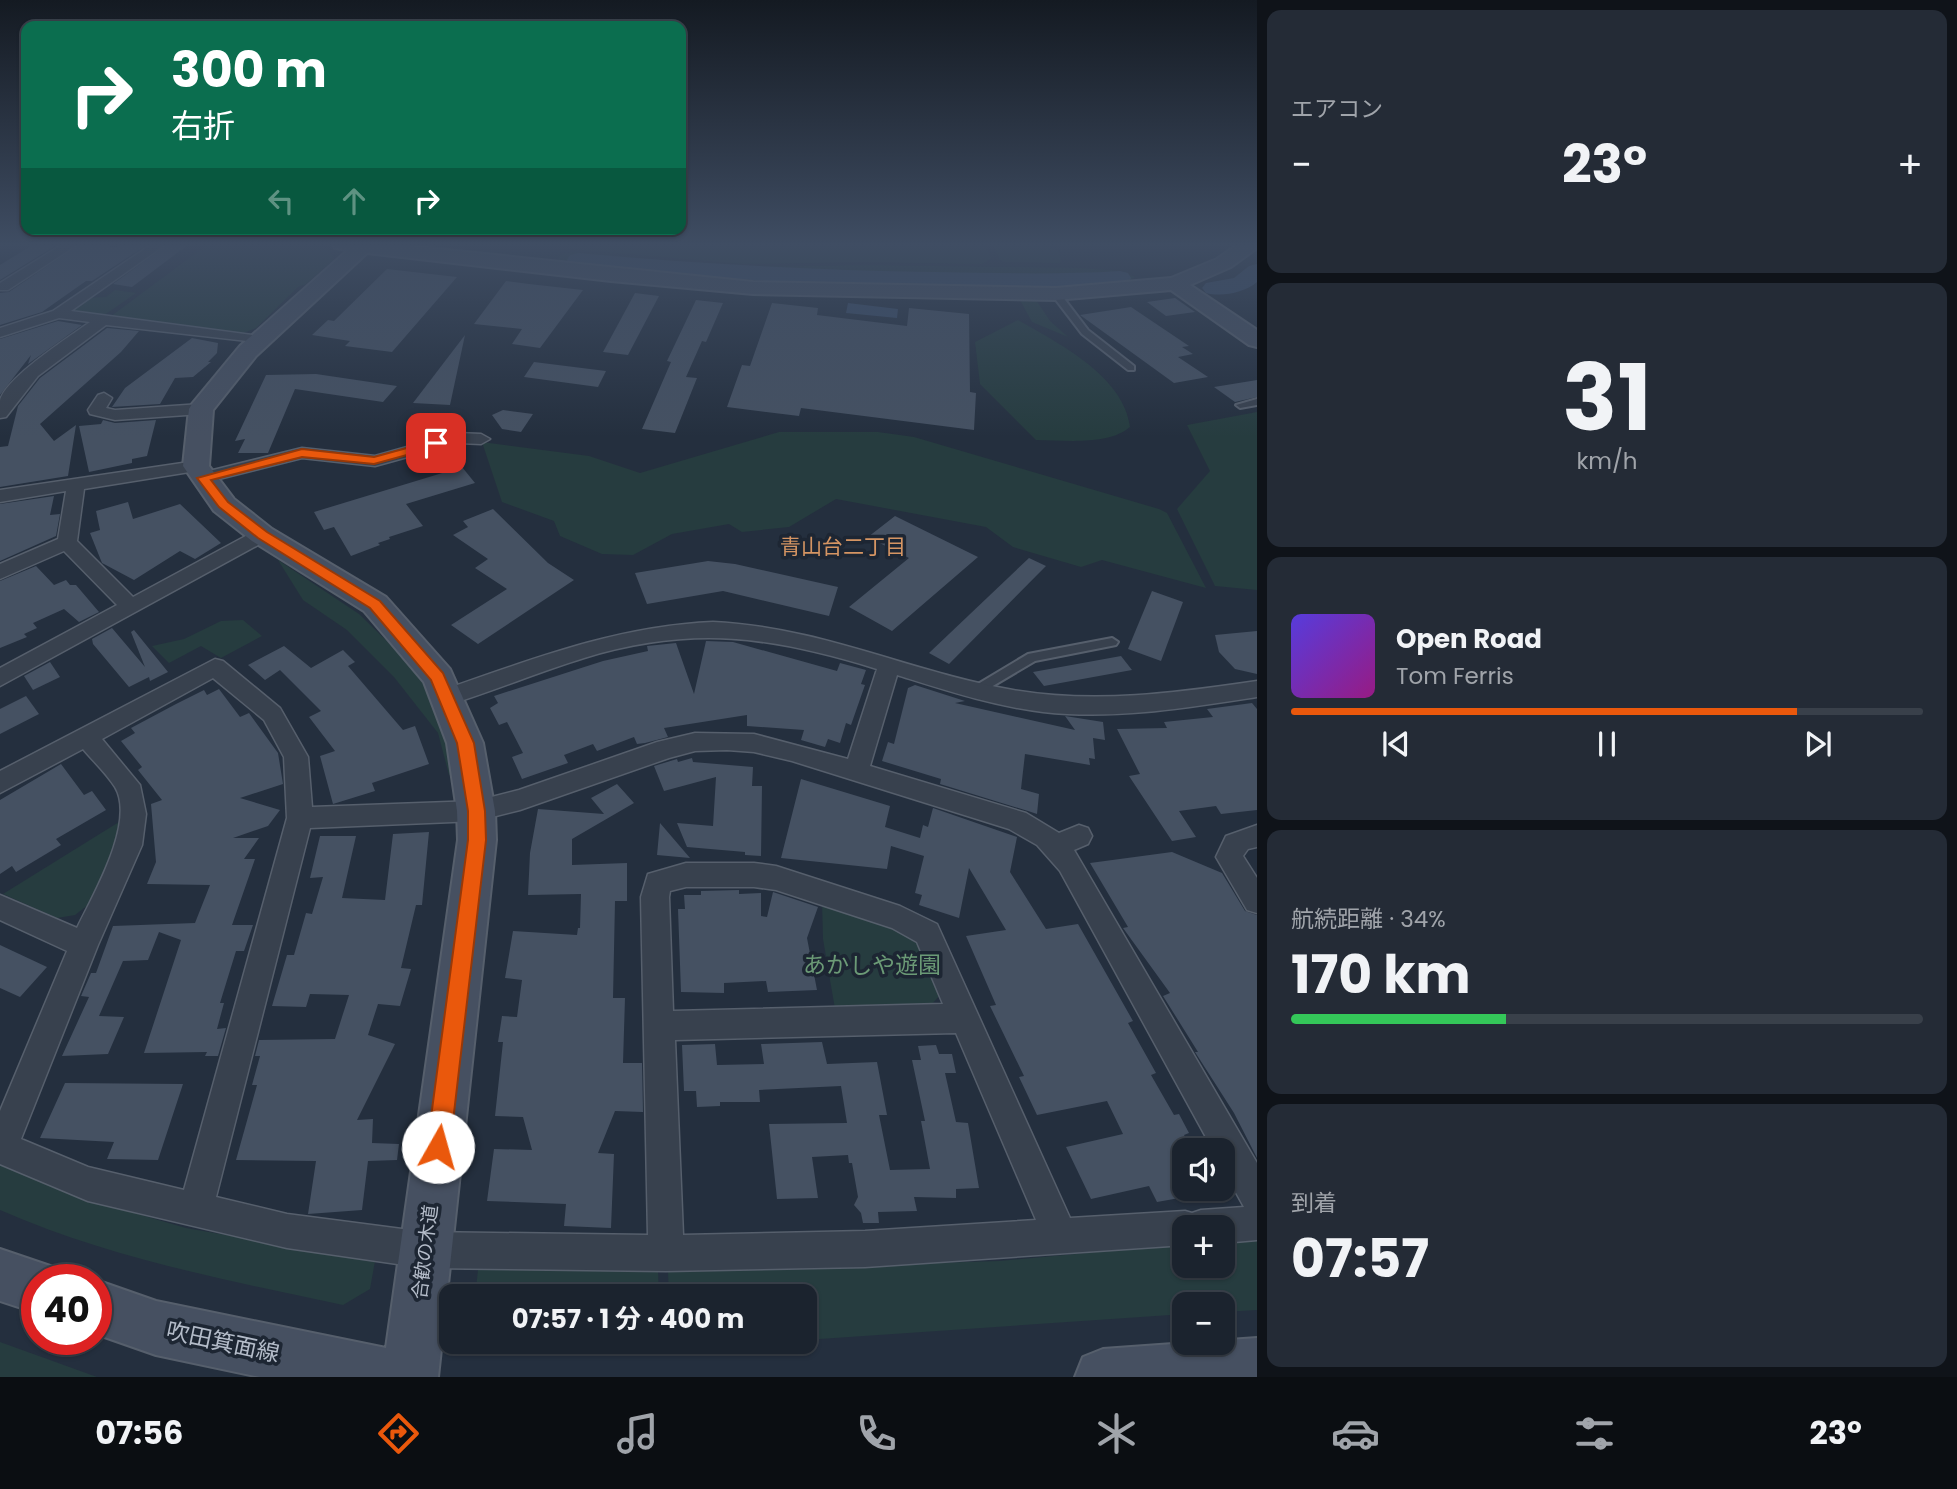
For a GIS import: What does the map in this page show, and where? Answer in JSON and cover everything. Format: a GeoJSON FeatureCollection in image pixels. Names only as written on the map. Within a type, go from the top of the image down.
{"type":"FeatureCollection","features":[{"type":"Feature","properties":{"kind":"street"},"geometry":{"type":"LineString","coordinates":[[0,333],[58,314],[66,308]]}},
{"type":"Feature","properties":{"kind":"street"},"geometry":{"type":"LineString","coordinates":[[200,472],[201,409],[259,340],[295,308]]}},
{"type":"Feature","properties":{"kind":"street"},"geometry":{"type":"LineString","coordinates":[[1211,308],[1257,340]]}},
{"type":"Feature","properties":{"kind":"street"},"geometry":{"type":"LineString","coordinates":[[58,314],[259,340]]}},
{"type":"Feature","properties":{"kind":"street"},"geometry":{"type":"LineString","coordinates":[[0,413],[13,391],[36,367],[103,320]]}},
{"type":"Feature","properties":{"kind":"street"},"geometry":{"type":"LineString","coordinates":[[104,398],[96,410],[115,415],[201,409]]}},
{"type":"Feature","properties":{"kind":"street"},"geometry":{"type":"LineString","coordinates":[[0,496],[76,484],[200,472],[302,453],[374,461],[457,438],[481,439]]}},
{"type":"Feature","properties":{"kind":"street","name":"合歓の木道"},"geometry":{"type":"LineString","coordinates":[[200,472],[224,505],[262,535],[375,604],[438,677],[466,743],[477,811],[475,861],[410,1377]]}},
{"type":"Feature","properties":{"kind":"street"},"geometry":{"type":"LineString","coordinates":[[67,542],[76,484]]}},
{"type":"Feature","properties":{"kind":"street"},"geometry":{"type":"LineString","coordinates":[[0,678],[262,535]]}},
{"type":"Feature","properties":{"kind":"street"},"geometry":{"type":"LineString","coordinates":[[0,572],[67,542]]}},
{"type":"Feature","properties":{"kind":"street"},"geometry":{"type":"LineString","coordinates":[[67,542],[131,607]]}},
{"type":"Feature","properties":{"kind":"street"},"geometry":{"type":"LineString","coordinates":[[448,697],[612,643],[676,630],[716,629],[772,635],[977,690],[1041,703],[1113,708],[1155,705],[1257,689]]}},
{"type":"Feature","properties":{"kind":"street"},"geometry":{"type":"LineString","coordinates":[[856,771],[889,666]]}},
{"type":"Feature","properties":{"kind":"street"},"geometry":{"type":"LineString","coordinates":[[0,783],[215,667],[272,714],[296,757],[300,818],[196,1208]]}},
{"type":"Feature","properties":{"kind":"street"},"geometry":{"type":"LineString","coordinates":[[86,736],[128,785],[133,814],[129,845],[84,945],[1,1148],[88,1184],[287,1231],[425,1250],[666,1253],[865,1249],[1172,1229]]}},
{"type":"Feature","properties":{"kind":"street"},"geometry":{"type":"LineString","coordinates":[[300,818],[477,811],[520,800],[666,749],[695,742],[727,741],[754,743],[856,771],[1017,821],[1068,841],[1069,863],[1257,1196]]}},
{"type":"Feature","properties":{"kind":"street"},"geometry":{"type":"LineString","coordinates":[[1257,836],[1237,841],[1231,848],[1229,857],[1257,901]]}},
{"type":"Feature","properties":{"kind":"street"},"geometry":{"type":"LineString","coordinates":[[666,1253],[656,890],[661,881],[686,876],[754,875],[776,878],[910,922],[929,935],[1060,1236]]}},
{"type":"Feature","properties":{"kind":"street"},"geometry":{"type":"LineString","coordinates":[[0,907],[84,945]]}},
{"type":"Feature","properties":{"kind":"street"},"geometry":{"type":"LineString","coordinates":[[660,1026],[965,1018]]}},
{"type":"Feature","properties":{"kind":"street"},"geometry":{"type":"LineString","coordinates":[[1235,1225],[1257,1223]]}},
{"type":"Feature","properties":{"kind":"street"},"geometry":{"type":"LineString","coordinates":[[0,1275],[21,1282]]}},
{"type":"Feature","properties":{"kind":"street","name":"吹田箕面線"},"geometry":{"type":"LineString","coordinates":[[112,1313],[156,1328],[393,1377]]}},
{"type":"Feature","properties":{"kind":"street"},"geometry":{"type":"LineString","coordinates":[[1103,1377],[1257,1366]]}},
{"type":"Feature","properties":{"kind":"lane"},"geometry":{"type":"LineString","coordinates":[[1067,308],[1085,332],[1131,368]]}},
{"type":"Feature","properties":{"kind":"lane"},"geometry":{"type":"LineString","coordinates":[[1240,405],[1257,402]]}},
{"type":"Feature","properties":{"kind":"lane"},"geometry":{"type":"LineString","coordinates":[[977,690],[1032,657],[1112,642]]}},
{"type":"Feature","properties":{"kind":"green space"},"geometry":{"type":"Polygon","coordinates":[[[72,308],[114,308],[103,316],[72,312],[72,308]]]}},
{"type":"Feature","properties":{"kind":"green space"},"geometry":{"type":"Polygon","coordinates":[[[122,308],[276,308],[256,328],[241,334],[110,317],[122,308]]]}},
{"type":"Feature","properties":{"kind":"green space"},"geometry":{"type":"Polygon","coordinates":[[[1025,308],[1042,308],[1050,321],[1068,337],[1032,322],[1025,308]]]}},
{"type":"Feature","properties":{"kind":"green space"},"geometry":{"type":"Polygon","coordinates":[[[1018,320],[1052,339],[1102,377],[1116,392],[1130,427],[1121,433],[1098,439],[1036,440],[980,384],[975,342],[1018,320]]]}},
{"type":"Feature","properties":{"kind":"green space"},"geometry":{"type":"Polygon","coordinates":[[[1257,412],[1257,590],[1215,586],[1177,509],[1210,471],[1187,425],[1257,412]]]}},
{"type":"Feature","properties":{"kind":"green space"},"geometry":{"type":"Polygon","coordinates":[[[779,432],[878,432],[914,437],[1159,509],[1167,513],[1206,588],[1102,560],[1081,567],[1013,547],[986,527],[836,499],[789,527],[742,532],[729,524],[672,534],[633,555],[602,554],[560,536],[554,521],[502,502],[482,442],[589,456],[640,473],[779,432]]]}},
{"type":"Feature","properties":{"kind":"green space"},"geometry":{"type":"Polygon","coordinates":[[[278,560],[359,614],[398,652],[436,699],[455,774],[449,775],[438,733],[394,677],[347,630],[303,600],[278,560]]]}},
{"type":"Feature","properties":{"kind":"green space"},"geometry":{"type":"Polygon","coordinates":[[[243,620],[262,636],[221,658],[201,646],[169,663],[152,646],[184,639],[221,621],[243,620]]]}},
{"type":"Feature","properties":{"kind":"green space"},"geometry":{"type":"Polygon","coordinates":[[[119,822],[116,845],[88,905],[75,915],[57,918],[3,894],[119,822]]]}},
{"type":"Feature","properties":{"kind":"green space","name":"あかしや遊園"},"geometry":{"type":"Polygon","coordinates":[[[822,902],[892,926],[917,940],[941,994],[931,1005],[835,1009],[823,939],[822,902]]]}},
{"type":"Feature","properties":{"kind":"green space"},"geometry":{"type":"Polygon","coordinates":[[[0,1164],[79,1197],[186,1228],[375,1261],[370,1289],[343,1305],[169,1266],[83,1242],[0,1210],[0,1164]]]}},
{"type":"Feature","properties":{"kind":"green space"},"geometry":{"type":"Polygon","coordinates":[[[1257,1240],[1257,1310],[1235,1311],[1235,1292],[1172,1292],[1172,1315],[817,1339],[817,1284],[668,1284],[668,1271],[999,1261],[1172,1245],[1172,1278],[1235,1278],[1235,1241],[1257,1240]]]}},
{"type":"Feature","properties":{"kind":"green space"},"geometry":{"type":"Polygon","coordinates":[[[478,1270],[658,1270],[659,1284],[476,1284],[478,1270]]]}},
{"type":"Feature","properties":{"kind":"green space"},"geometry":{"type":"Polygon","coordinates":[[[0,1342],[21,1350],[21,1355],[36,1355],[97,1377],[0,1377],[0,1342]]]}},
{"type":"Feature","properties":{"kind":"water"},"geometry":{"type":"Polygon","coordinates":[[[847,308],[898,309],[897,318],[846,313],[847,308]]]}},
{"type":"Feature","properties":{"kind":"building"},"geometry":{"type":"Polygon","coordinates":[[[0,308],[47,308],[42,312],[0,325],[0,308]]]}},
{"type":"Feature","properties":{"kind":"building"},"geometry":{"type":"Polygon","coordinates":[[[347,308],[430,308],[392,352],[345,346],[350,341],[312,335],[328,320],[334,321],[347,308]]]}},
{"type":"Feature","properties":{"kind":"building"},"geometry":{"type":"Polygon","coordinates":[[[486,308],[569,308],[540,348],[512,344],[522,329],[474,324],[486,308]]]}},
{"type":"Feature","properties":{"kind":"building"},"geometry":{"type":"Polygon","coordinates":[[[627,308],[653,308],[628,355],[603,352],[627,308]]]}},
{"type":"Feature","properties":{"kind":"building"},"geometry":{"type":"Polygon","coordinates":[[[692,308],[721,308],[686,377],[697,378],[675,433],[642,429],[671,362],[667,361],[692,308]]]}},
{"type":"Feature","properties":{"kind":"building"},"geometry":{"type":"Polygon","coordinates":[[[770,308],[818,308],[817,315],[907,326],[909,308],[969,314],[970,392],[976,393],[974,430],[801,408],[799,416],[727,407],[742,365],[750,366],[770,308]]]}},
{"type":"Feature","properties":{"kind":"building"},"geometry":{"type":"Polygon","coordinates":[[[1133,308],[1189,346],[1182,347],[1193,354],[1178,357],[1208,377],[1174,383],[1080,315],[1133,308]]]}},
{"type":"Feature","properties":{"kind":"building"},"geometry":{"type":"Polygon","coordinates":[[[1155,308],[1190,308],[1195,312],[1166,316],[1155,308]]]}},
{"type":"Feature","properties":{"kind":"building"},"geometry":{"type":"Polygon","coordinates":[[[58,321],[82,325],[28,364],[31,355],[0,395],[0,339],[58,321]]]}},
{"type":"Feature","properties":{"kind":"building"},"geometry":{"type":"Polygon","coordinates":[[[107,328],[139,331],[121,352],[40,424],[54,441],[76,425],[68,476],[0,487],[0,447],[8,446],[18,406],[40,378],[107,328]]]}},
{"type":"Feature","properties":{"kind":"building"},"geometry":{"type":"Polygon","coordinates":[[[465,335],[450,405],[413,403],[465,335]]]}},
{"type":"Feature","properties":{"kind":"building"},"geometry":{"type":"Polygon","coordinates":[[[192,338],[218,343],[217,353],[208,362],[211,362],[193,377],[175,378],[160,404],[112,407],[125,388],[192,338]]]}},
{"type":"Feature","properties":{"kind":"building"},"geometry":{"type":"Polygon","coordinates":[[[534,362],[606,371],[598,387],[524,377],[534,362]]]}},
{"type":"Feature","properties":{"kind":"building"},"geometry":{"type":"Polygon","coordinates":[[[316,374],[397,386],[383,402],[295,389],[268,453],[238,453],[245,439],[235,441],[266,375],[316,374]]]}},
{"type":"Feature","properties":{"kind":"building"},"geometry":{"type":"Polygon","coordinates":[[[1257,380],[1257,397],[1235,402],[1214,387],[1257,380]]]}},
{"type":"Feature","properties":{"kind":"building"},"geometry":{"type":"Polygon","coordinates":[[[503,410],[533,414],[521,432],[502,429],[492,415],[503,410]]]}},
{"type":"Feature","properties":{"kind":"building"},"geometry":{"type":"Polygon","coordinates":[[[103,420],[115,423],[156,420],[147,456],[132,459],[132,463],[89,472],[79,426],[101,424],[103,420]]]}},
{"type":"Feature","properties":{"kind":"building"},"geometry":{"type":"Polygon","coordinates":[[[462,467],[475,483],[406,504],[423,526],[389,537],[390,539],[378,543],[380,545],[351,556],[334,527],[324,530],[314,512],[462,467]]]}},
{"type":"Feature","properties":{"kind":"building"},"geometry":{"type":"Polygon","coordinates":[[[54,496],[50,515],[60,514],[56,536],[0,561],[0,504],[54,496]]]}},
{"type":"Feature","properties":{"kind":"building"},"geometry":{"type":"Polygon","coordinates":[[[128,502],[133,519],[180,504],[221,543],[195,559],[180,551],[134,580],[102,563],[90,533],[100,530],[96,511],[128,502]]]}},
{"type":"Feature","properties":{"kind":"building"},"geometry":{"type":"Polygon","coordinates":[[[493,509],[548,563],[574,580],[478,644],[451,625],[507,589],[475,568],[488,559],[453,535],[468,527],[463,521],[493,509]]]}},
{"type":"Feature","properties":{"kind":"building"},"geometry":{"type":"Polygon","coordinates":[[[895,516],[978,557],[892,631],[849,607],[909,558],[868,537],[895,516]]]}},
{"type":"Feature","properties":{"kind":"building"},"geometry":{"type":"Polygon","coordinates":[[[1029,558],[1046,566],[949,664],[929,653],[1029,558]]]}},
{"type":"Feature","properties":{"kind":"building"},"geometry":{"type":"Polygon","coordinates":[[[708,561],[735,564],[838,587],[829,616],[723,591],[647,604],[635,573],[708,561]]]}},
{"type":"Feature","properties":{"kind":"building"},"geometry":{"type":"Polygon","coordinates":[[[36,566],[54,585],[66,580],[70,585],[76,585],[99,612],[79,622],[64,609],[33,623],[37,628],[24,634],[27,637],[0,648],[0,581],[36,566]]]}},
{"type":"Feature","properties":{"kind":"building"},"geometry":{"type":"Polygon","coordinates":[[[1152,591],[1183,602],[1161,661],[1128,649],[1152,591]]]}},
{"type":"Feature","properties":{"kind":"building"},"geometry":{"type":"Polygon","coordinates":[[[112,628],[145,667],[131,632],[134,630],[168,672],[150,681],[149,677],[129,687],[93,644],[92,639],[112,628]]]}},
{"type":"Feature","properties":{"kind":"building"},"geometry":{"type":"Polygon","coordinates":[[[1257,631],[1257,674],[1235,669],[1219,652],[1215,635],[1257,631]]]}},
{"type":"Feature","properties":{"kind":"building"},"geometry":{"type":"Polygon","coordinates":[[[706,641],[733,642],[837,671],[840,663],[866,670],[861,684],[865,685],[851,725],[846,723],[840,743],[828,739],[825,747],[801,740],[804,730],[747,726],[747,715],[664,728],[668,737],[645,743],[637,744],[634,737],[597,751],[593,744],[564,755],[568,763],[522,779],[512,757],[523,753],[507,722],[499,725],[490,708],[498,703],[494,696],[603,661],[648,651],[647,646],[676,643],[694,694],[706,641]]]}},
{"type":"Feature","properties":{"kind":"building"},"geometry":{"type":"Polygon","coordinates":[[[284,646],[311,668],[343,650],[355,662],[348,666],[403,730],[415,726],[429,764],[372,783],[375,791],[333,804],[320,756],[335,751],[309,717],[321,711],[280,670],[265,680],[248,665],[284,646]]]}},
{"type":"Feature","properties":{"kind":"building"},"geometry":{"type":"Polygon","coordinates":[[[1121,656],[1132,670],[1044,686],[1033,672],[1121,656]]]}},
{"type":"Feature","properties":{"kind":"building"},"geometry":{"type":"Polygon","coordinates":[[[50,662],[60,677],[33,690],[24,676],[50,662]]]}},
{"type":"Feature","properties":{"kind":"building"},"geometry":{"type":"Polygon","coordinates":[[[915,685],[965,701],[955,703],[1075,730],[1065,716],[1103,722],[1105,740],[1093,738],[1095,759],[1089,758],[1090,765],[1025,754],[1021,789],[1039,794],[1037,814],[940,784],[941,779],[882,761],[888,742],[894,744],[908,688],[915,685]]]}},
{"type":"Feature","properties":{"kind":"building"},"geometry":{"type":"Polygon","coordinates":[[[219,689],[240,717],[249,713],[278,753],[283,784],[240,798],[280,810],[268,826],[233,838],[259,838],[244,859],[255,859],[232,925],[253,925],[244,951],[236,951],[220,1003],[224,1003],[217,1029],[226,1028],[218,1056],[205,1056],[207,1052],[144,1053],[181,940],[159,932],[148,960],[123,961],[99,1016],[124,1017],[108,1054],[62,1056],[89,997],[81,996],[91,973],[96,973],[113,926],[195,923],[210,885],[147,884],[156,862],[151,804],[162,800],[138,770],[142,767],[121,741],[135,733],[131,728],[176,704],[204,690],[207,695],[219,689]]]}},
{"type":"Feature","properties":{"kind":"building"},"geometry":{"type":"Polygon","coordinates":[[[26,696],[39,714],[0,734],[0,709],[26,696]]]}},
{"type":"Feature","properties":{"kind":"building"},"geometry":{"type":"Polygon","coordinates":[[[1252,703],[1257,709],[1257,810],[1221,814],[1216,806],[1179,811],[1196,837],[1172,841],[1129,776],[1140,774],[1117,729],[1167,728],[1164,722],[1213,717],[1207,709],[1252,703]]]}},
{"type":"Feature","properties":{"kind":"building"},"geometry":{"type":"Polygon","coordinates":[[[692,758],[693,762],[753,767],[752,786],[762,786],[761,856],[687,847],[677,823],[713,826],[716,777],[664,791],[654,766],[677,759],[678,762],[692,758]]]}},
{"type":"Feature","properties":{"kind":"building"},"geometry":{"type":"Polygon","coordinates":[[[61,764],[84,795],[92,791],[106,810],[56,839],[61,845],[16,872],[12,866],[0,874],[0,800],[61,764]]]}},
{"type":"Feature","properties":{"kind":"building"},"geometry":{"type":"Polygon","coordinates":[[[801,779],[890,806],[885,827],[920,838],[923,825],[928,827],[933,808],[1017,837],[1010,872],[1046,929],[1078,924],[1133,1021],[1128,1023],[1156,1073],[1151,1075],[1174,1115],[1179,1114],[1189,1133],[1184,1135],[1186,1138],[1172,1138],[1172,1199],[1157,1202],[1149,1186],[1091,1199],[1066,1147],[1123,1134],[1107,1101],[1037,1115],[1019,1077],[1024,1076],[990,1006],[996,1005],[966,936],[1006,930],[969,868],[959,918],[919,905],[922,895],[915,893],[924,856],[891,846],[887,869],[781,858],[801,779]]]}},
{"type":"Feature","properties":{"kind":"building"},"geometry":{"type":"Polygon","coordinates":[[[617,784],[634,803],[572,839],[572,865],[627,863],[627,901],[615,901],[613,998],[625,998],[623,1063],[642,1063],[643,1112],[615,1111],[598,1153],[614,1154],[611,1228],[564,1226],[566,1204],[487,1201],[494,1149],[532,1150],[523,1117],[495,1116],[503,1042],[498,1042],[502,1016],[517,1017],[522,980],[505,978],[513,931],[577,935],[580,928],[581,894],[528,895],[530,853],[538,809],[604,814],[591,798],[617,784]]]}},
{"type":"Feature","properties":{"kind":"building"},"geometry":{"type":"Polygon","coordinates":[[[660,823],[690,858],[657,855],[660,823]]]}},
{"type":"Feature","properties":{"kind":"building"},"geometry":{"type":"Polygon","coordinates":[[[429,832],[422,905],[416,905],[401,968],[411,969],[400,1006],[378,1004],[368,1035],[395,1044],[357,1120],[373,1119],[372,1143],[399,1144],[397,1160],[368,1161],[362,1210],[308,1214],[316,1161],[236,1160],[257,1085],[252,1085],[260,1056],[255,1056],[259,1040],[335,1039],[349,995],[310,994],[306,1007],[272,1006],[287,955],[294,955],[306,913],[312,914],[323,877],[310,878],[320,836],[356,836],[342,898],[385,900],[393,834],[429,832]]]}},
{"type":"Feature","properties":{"kind":"building"},"geometry":{"type":"Polygon","coordinates":[[[1172,852],[1222,873],[1245,911],[1257,915],[1257,1158],[1234,1113],[1163,996],[1170,993],[1123,928],[1128,927],[1090,863],[1172,852]]]}},
{"type":"Feature","properties":{"kind":"building"},"geometry":{"type":"Polygon","coordinates":[[[739,890],[739,894],[761,893],[761,916],[767,917],[773,892],[818,907],[807,938],[817,990],[768,992],[766,981],[724,983],[724,993],[681,992],[678,909],[685,909],[684,895],[701,895],[701,891],[739,890]]]}},
{"type":"Feature","properties":{"kind":"building"},"geometry":{"type":"Polygon","coordinates":[[[0,945],[47,967],[20,997],[0,988],[0,945]]]}},
{"type":"Feature","properties":{"kind":"building"},"geometry":{"type":"Polygon","coordinates":[[[822,1042],[827,1064],[877,1062],[887,1115],[879,1115],[890,1170],[930,1169],[921,1121],[925,1121],[912,1060],[921,1060],[918,1046],[936,1045],[939,1054],[952,1054],[956,1073],[945,1073],[956,1122],[968,1123],[979,1188],[956,1189],[956,1198],[914,1197],[917,1211],[878,1212],[879,1223],[863,1223],[861,1213],[854,1205],[858,1197],[848,1155],[812,1157],[818,1198],[777,1199],[769,1124],[847,1123],[841,1086],[759,1090],[760,1102],[720,1102],[720,1106],[697,1107],[696,1091],[684,1091],[682,1045],[715,1044],[717,1065],[764,1064],[761,1044],[822,1042]]]}},
{"type":"Feature","properties":{"kind":"building"},"geometry":{"type":"Polygon","coordinates":[[[65,1083],[183,1084],[158,1160],[107,1159],[114,1142],[40,1138],[65,1083]]]}},
{"type":"Feature","properties":{"kind":"district","name":"青山台二丁目"},"geometry":{"type":"Point","coordinates":[843,546]}},
{"type":"Feature","properties":{"kind":"route"},"geometry":{"type":"LineString","coordinates":[[436,443],[374,461],[302,453],[203,478],[224,505],[262,535],[375,604],[438,677],[466,743],[477,811],[477,840],[438,1147]]}}]}
